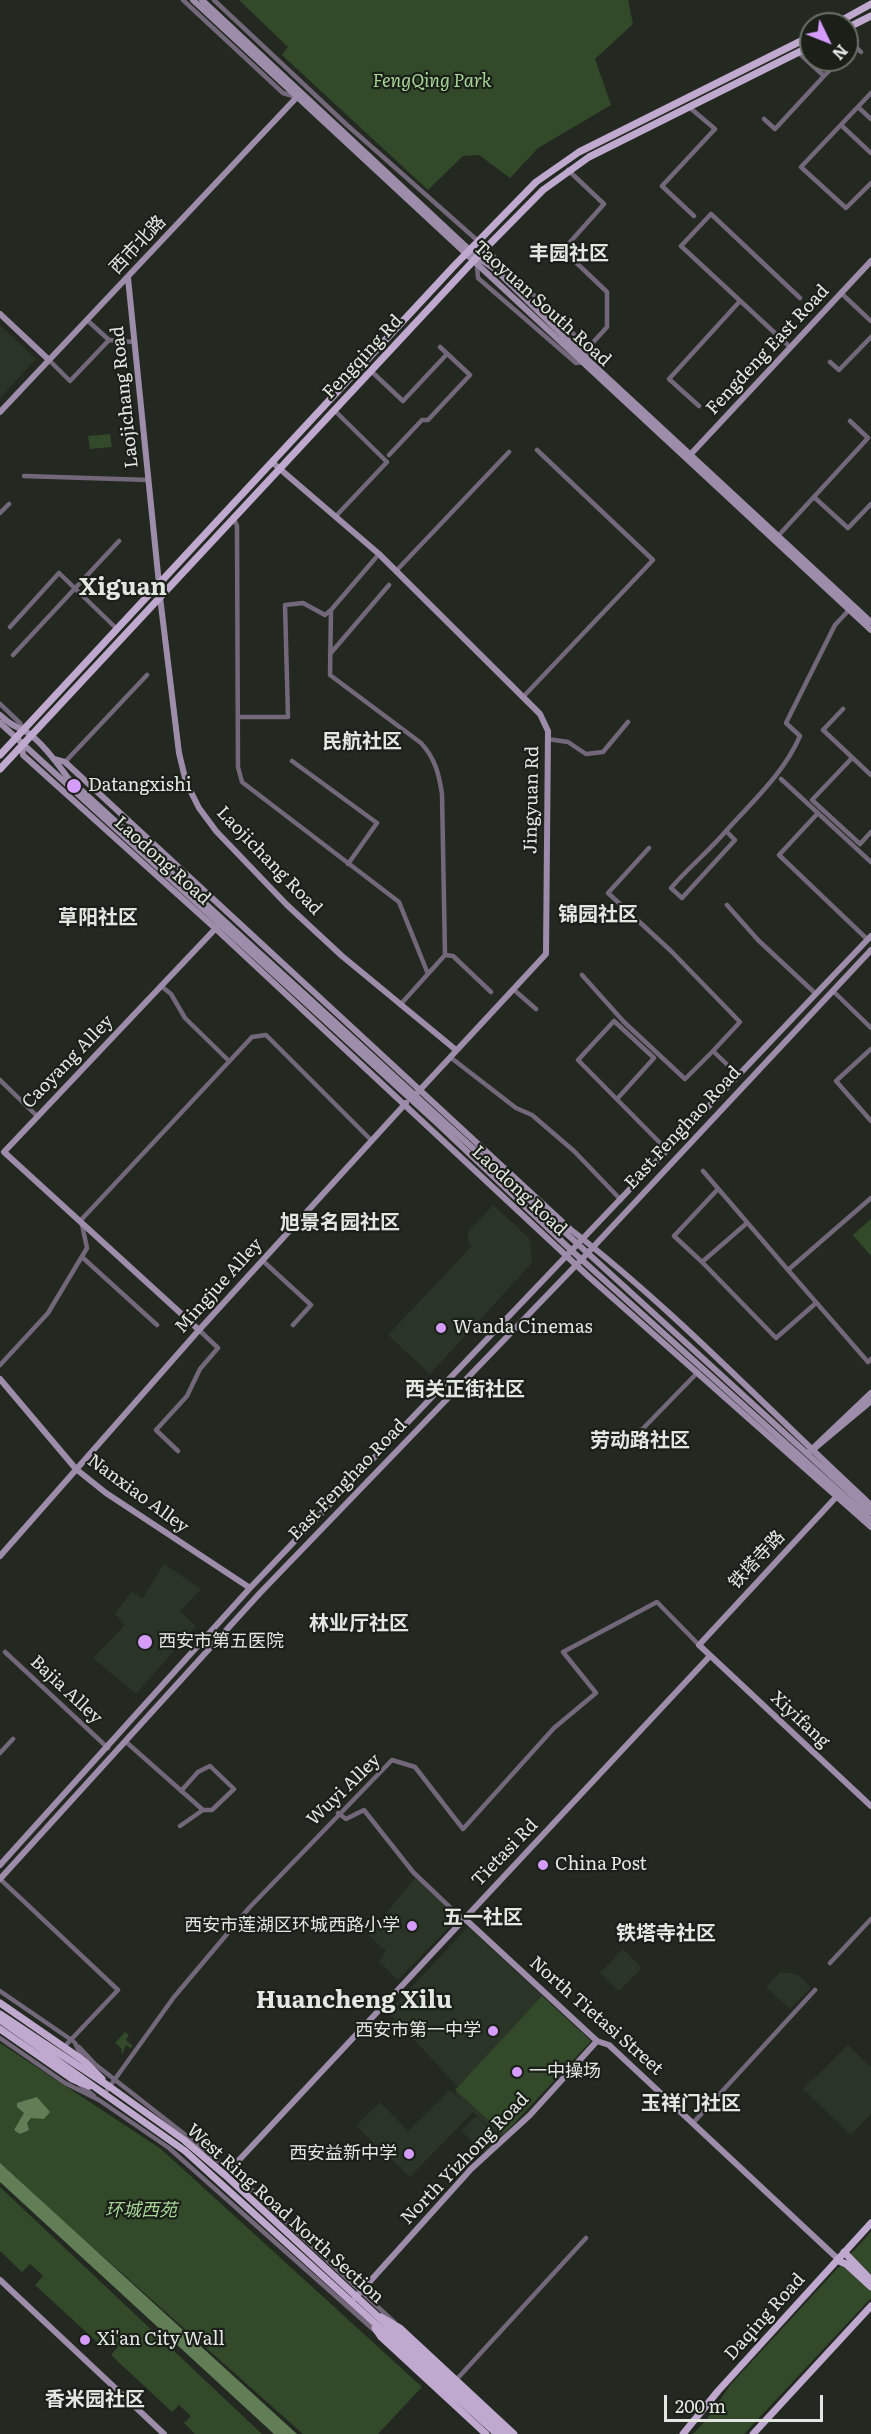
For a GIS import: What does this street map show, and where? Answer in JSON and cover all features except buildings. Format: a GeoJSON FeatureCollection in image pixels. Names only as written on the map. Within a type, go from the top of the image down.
{"type":"FeatureCollection","features":[{"type":"Feature","properties":{"kind":"main road"},"geometry":{"type":"LineString","coordinates":[[857,12],[871,4]]}},
{"type":"Feature","properties":{"kind":"main road","name":"Fengqing Rd"},"geometry":{"type":"LineString","coordinates":[[0,769],[234,519],[277,465],[478,241],[536,182],[562,163],[799,42]]}},
{"type":"Feature","properties":{"kind":"main road","name":"Fengqing Rd"},"geometry":{"type":"LineString","coordinates":[[0,755],[159,584],[334,410],[476,262],[484,249],[543,190],[589,157],[798,52]]}},
{"type":"Feature","properties":{"kind":"main road"},"geometry":{"type":"LineString","coordinates":[[0,2003],[84,2061],[110,2087]]}},
{"type":"Feature","properties":{"kind":"main road","name":"West Ring Road North Section"},"geometry":{"type":"LineString","coordinates":[[0,2014],[110,2087],[227,2172],[355,2298],[368,2314],[497,2434]]}},
{"type":"Feature","properties":{"kind":"main road","name":"West Ring Road North Section"},"geometry":{"type":"LineString","coordinates":[[0,2020],[110,2087],[505,2434]]}},
{"type":"Feature","properties":{"kind":"main road"},"geometry":{"type":"LineString","coordinates":[[0,2029],[72,2079],[110,2087]]}},
{"type":"Feature","properties":{"kind":"main road","name":"Daqing Road"},"geometry":{"type":"LineString","coordinates":[[683,2434],[718,2391],[871,2223]]}},
{"type":"Feature","properties":{"kind":"main road"},"geometry":{"type":"LineString","coordinates":[[844,2252],[871,2280]]}},
{"type":"Feature","properties":{"kind":"main road"},"geometry":{"type":"LineString","coordinates":[[837,2260],[846,2264],[871,2287]]}},
{"type":"Feature","properties":{"kind":"main road"},"geometry":{"type":"LineString","coordinates":[[753,2434],[871,2306]]}},
{"type":"Feature","properties":{"kind":"main road"},"geometry":{"type":"LineString","coordinates":[[368,2314],[400,2328],[514,2434]]}},
{"type":"Feature","properties":{"kind":"main road"},"geometry":{"type":"LineString","coordinates":[[368,2314],[381,2337],[486,2434]]}},
{"type":"Feature","properties":{"kind":"street"},"geometry":{"type":"LineString","coordinates":[[183,0],[283,93],[297,97]]}},
{"type":"Feature","properties":{"kind":"street","name":"Taoyuan South Road"},"geometry":{"type":"LineString","coordinates":[[193,0],[468,252]]}},
{"type":"Feature","properties":{"kind":"street","name":"Taoyuan South Road"},"geometry":{"type":"LineString","coordinates":[[202,0],[476,262],[496,270],[586,361],[871,630]]}},
{"type":"Feature","properties":{"kind":"street"},"geometry":{"type":"LineString","coordinates":[[214,0],[355,132],[478,241],[588,348]]}},
{"type":"Feature","properties":{"kind":"street"},"geometry":{"type":"LineString","coordinates":[[798,52],[824,76]]}},
{"type":"Feature","properties":{"kind":"street"},"geometry":{"type":"LineString","coordinates":[[764,119],[775,129],[828,72]]}},
{"type":"Feature","properties":{"kind":"street"},"geometry":{"type":"LineString","coordinates":[[871,93],[801,167],[846,208],[871,183]]}},
{"type":"Feature","properties":{"kind":"street","name":"西市北路"},"geometry":{"type":"LineString","coordinates":[[0,412],[297,97]]}},
{"type":"Feature","properties":{"kind":"street"},"geometry":{"type":"LineString","coordinates":[[689,107],[715,129],[662,186],[694,216]]}},
{"type":"Feature","properties":{"kind":"street"},"geometry":{"type":"LineString","coordinates":[[858,107],[871,119]]}},
{"type":"Feature","properties":{"kind":"street"},"geometry":{"type":"LineString","coordinates":[[841,124],[871,153]]}},
{"type":"Feature","properties":{"kind":"street"},"geometry":{"type":"LineString","coordinates":[[476,262],[478,278],[576,363],[586,361],[588,348],[607,327],[607,292],[562,250],[604,204],[568,171]]}},
{"type":"Feature","properties":{"kind":"street"},"geometry":{"type":"LineString","coordinates":[[790,346],[681,246],[711,214],[800,298]]}},
{"type":"Feature","properties":{"kind":"street","name":"Fengdeng East Road"},"geometry":{"type":"LineString","coordinates":[[688,457],[871,261]]}},
{"type":"Feature","properties":{"kind":"street","name":"Laojichang Road"},"geometry":{"type":"LineString","coordinates":[[128,278],[159,584]]}},
{"type":"Feature","properties":{"kind":"street"},"geometry":{"type":"LineString","coordinates":[[841,293],[871,321]]}},
{"type":"Feature","properties":{"kind":"street"},"geometry":{"type":"LineString","coordinates":[[699,406],[669,379],[740,301]]}},
{"type":"Feature","properties":{"kind":"street"},"geometry":{"type":"LineString","coordinates":[[0,314],[70,381],[109,340]]}},
{"type":"Feature","properties":{"kind":"street"},"geometry":{"type":"LineString","coordinates":[[87,320],[109,340],[134,342]]}},
{"type":"Feature","properties":{"kind":"street"},"geometry":{"type":"LineString","coordinates":[[830,362],[839,370],[871,337]]}},
{"type":"Feature","properties":{"kind":"street"},"geometry":{"type":"LineString","coordinates":[[389,455],[470,375],[440,347]]}},
{"type":"Feature","properties":{"kind":"street"},"geometry":{"type":"LineString","coordinates":[[371,371],[403,401],[447,354]]}},
{"type":"Feature","properties":{"kind":"street"},"geometry":{"type":"LineString","coordinates":[[334,410],[387,462],[336,516]]}},
{"type":"Feature","properties":{"kind":"street"},"geometry":{"type":"LineString","coordinates":[[778,536],[870,439],[850,421]]}},
{"type":"Feature","properties":{"kind":"street"},"geometry":{"type":"LineString","coordinates":[[523,697],[653,561],[537,450]]}},
{"type":"Feature","properties":{"kind":"street"},"geometry":{"type":"LineString","coordinates":[[396,571],[509,452]]}},
{"type":"Feature","properties":{"kind":"street","name":"Taoyuan South Road"},"geometry":{"type":"LineString","coordinates":[[688,457],[871,622]]}},
{"type":"Feature","properties":{"kind":"street","name":"Jingyuan Rd"},"geometry":{"type":"LineString","coordinates":[[277,465],[379,554],[540,714],[548,731],[546,954],[415,1095]]}},
{"type":"Feature","properties":{"kind":"street"},"geometry":{"type":"LineString","coordinates":[[24,476],[149,480]]}},
{"type":"Feature","properties":{"kind":"street"},"geometry":{"type":"LineString","coordinates":[[814,497],[848,528],[871,504]]}},
{"type":"Feature","properties":{"kind":"street"},"geometry":{"type":"LineString","coordinates":[[0,513],[9,504]]}},
{"type":"Feature","properties":{"kind":"street"},"geometry":{"type":"LineString","coordinates":[[234,519],[237,526],[238,767],[242,782],[399,902],[428,974]]}},
{"type":"Feature","properties":{"kind":"street"},"geometry":{"type":"LineString","coordinates":[[12,655],[119,541]]}},
{"type":"Feature","properties":{"kind":"street"},"geometry":{"type":"LineString","coordinates":[[238,717],[288,717],[285,605],[303,603],[325,615],[379,554]]}},
{"type":"Feature","properties":{"kind":"street"},"geometry":{"type":"LineString","coordinates":[[10,627],[59,573],[117,629]]}},
{"type":"Feature","properties":{"kind":"street"},"geometry":{"type":"LineString","coordinates":[[330,654],[388,585]]}},
{"type":"Feature","properties":{"kind":"street","name":"Laojichang Road"},"geometry":{"type":"LineString","coordinates":[[160,597],[178,753],[186,782],[199,808],[216,831],[287,905],[400,1005],[456,1050]]}},
{"type":"Feature","properties":{"kind":"street"},"geometry":{"type":"LineString","coordinates":[[331,610],[330,675],[420,743],[433,756],[442,794],[445,955],[400,1005]]}},
{"type":"Feature","properties":{"kind":"street"},"geometry":{"type":"LineString","coordinates":[[726,831],[735,840],[682,898],[671,888],[697,858],[704,856],[726,831],[780,772],[793,752],[800,736],[786,723],[835,625],[849,610]]}},
{"type":"Feature","properties":{"kind":"street"},"geometry":{"type":"LineString","coordinates":[[65,762],[147,675]]}},
{"type":"Feature","properties":{"kind":"street"},"geometry":{"type":"LineString","coordinates":[[0,704],[20,723],[24,730]]}},
{"type":"Feature","properties":{"kind":"street"},"geometry":{"type":"LineString","coordinates":[[843,709],[823,730],[871,775]]}},
{"type":"Feature","properties":{"kind":"street","name":"Laodong Road"},"geometry":{"type":"LineString","coordinates":[[0,715],[15,728],[24,730],[55,759],[68,778],[405,1104],[570,1254],[582,1258],[842,1490],[871,1512]]}},
{"type":"Feature","properties":{"kind":"street"},"geometry":{"type":"LineString","coordinates":[[548,739],[568,742],[586,754],[603,752],[628,722]]}},
{"type":"Feature","properties":{"kind":"street","name":"Laodong Road"},"geometry":{"type":"LineString","coordinates":[[0,723],[22,746],[23,755],[667,1310],[805,1456]]}},
{"type":"Feature","properties":{"kind":"street"},"geometry":{"type":"LineString","coordinates":[[852,758],[812,800],[860,844],[871,832]]}},
{"type":"Feature","properties":{"kind":"street","name":"Laodong Road"},"geometry":{"type":"LineString","coordinates":[[55,759],[65,762],[415,1095],[587,1252],[842,1490],[871,1520]]}},
{"type":"Feature","properties":{"kind":"street"},"geometry":{"type":"LineString","coordinates":[[292,761],[377,823],[348,864]]}},
{"type":"Feature","properties":{"kind":"street"},"geometry":{"type":"LineString","coordinates":[[781,779],[871,862]]}},
{"type":"Feature","properties":{"kind":"street"},"geometry":{"type":"LineString","coordinates":[[818,813],[779,855],[869,938]]}},
{"type":"Feature","properties":{"kind":"street"},"geometry":{"type":"LineString","coordinates":[[582,975],[624,1022],[685,1079],[740,1022],[671,951],[608,893],[650,848]]}},
{"type":"Feature","properties":{"kind":"street"},"geometry":{"type":"LineString","coordinates":[[727,905],[758,940],[816,994]]}},
{"type":"Feature","properties":{"kind":"street","name":"Caoyang Alley"},"geometry":{"type":"LineString","coordinates":[[199,1330],[81,1220],[2,1155],[220,924]]}},
{"type":"Feature","properties":{"kind":"street","name":"East Fenghao Road"},"geometry":{"type":"LineString","coordinates":[[0,1865],[250,1588],[869,938]]}},
{"type":"Feature","properties":{"kind":"street","name":"East Fenghao Road"},"geometry":{"type":"LineString","coordinates":[[0,1879],[260,1593],[576,1265],[871,950]]}},
{"type":"Feature","properties":{"kind":"street"},"geometry":{"type":"LineString","coordinates":[[445,955],[453,956],[492,992]]}},
{"type":"Feature","properties":{"kind":"street"},"geometry":{"type":"LineString","coordinates":[[161,986],[171,994],[185,1018],[229,1061]]}},
{"type":"Feature","properties":{"kind":"street"},"geometry":{"type":"LineString","coordinates":[[513,989],[536,1009]]}},
{"type":"Feature","properties":{"kind":"street"},"geometry":{"type":"LineString","coordinates":[[833,991],[871,1028]]}},
{"type":"Feature","properties":{"kind":"street"},"geometry":{"type":"LineString","coordinates":[[617,1099],[654,1058],[614,1021],[578,1060],[668,1151]]}},
{"type":"Feature","properties":{"kind":"street"},"geometry":{"type":"LineString","coordinates":[[0,1365],[48,1313],[82,1257],[87,1248],[81,1220],[252,1037],[266,1035],[372,1141]]}},
{"type":"Feature","properties":{"kind":"street"},"geometry":{"type":"LineString","coordinates":[[871,1049],[836,1081],[871,1121]]}},
{"type":"Feature","properties":{"kind":"street"},"geometry":{"type":"LineString","coordinates":[[713,1051],[739,1076]]}},
{"type":"Feature","properties":{"kind":"street"},"geometry":{"type":"LineString","coordinates":[[450,1057],[516,1108],[532,1115],[574,1151],[621,1200]]}},
{"type":"Feature","properties":{"kind":"street"},"geometry":{"type":"LineString","coordinates":[[0,1080],[37,1116]]}},
{"type":"Feature","properties":{"kind":"street","name":"Laodong Road"},"geometry":{"type":"LineString","coordinates":[[415,1095],[570,1254],[576,1265],[698,1372],[805,1456]]}},
{"type":"Feature","properties":{"kind":"street","name":"Mingjue Alley"},"geometry":{"type":"LineString","coordinates":[[0,1556],[199,1330],[415,1095]]}},
{"type":"Feature","properties":{"kind":"street"},"geometry":{"type":"LineString","coordinates":[[703,1171],[868,1362],[871,1359]]}},
{"type":"Feature","properties":{"kind":"street"},"geometry":{"type":"LineString","coordinates":[[718,1189],[674,1236],[776,1338],[816,1303]]}},
{"type":"Feature","properties":{"kind":"street"},"geometry":{"type":"LineString","coordinates":[[788,1270],[871,1198]]}},
{"type":"Feature","properties":{"kind":"street"},"geometry":{"type":"LineString","coordinates":[[702,1262],[747,1223]]}},
{"type":"Feature","properties":{"kind":"street"},"geometry":{"type":"LineString","coordinates":[[82,1257],[157,1325]]}},
{"type":"Feature","properties":{"kind":"street"},"geometry":{"type":"LineString","coordinates":[[263,1261],[311,1305],[293,1325]]}},
{"type":"Feature","properties":{"kind":"street"},"geometry":{"type":"LineString","coordinates":[[178,1451],[156,1430],[188,1396],[200,1369],[218,1348],[199,1330]]}},
{"type":"Feature","properties":{"kind":"street"},"geometry":{"type":"LineString","coordinates":[[625,1447],[698,1372]]}},
{"type":"Feature","properties":{"kind":"street","name":"Nanxiao Alley"},"geometry":{"type":"LineString","coordinates":[[0,1379],[76,1469],[106,1493],[250,1588]]}},
{"type":"Feature","properties":{"kind":"street"},"geometry":{"type":"LineString","coordinates":[[805,1456],[871,1393]]}},
{"type":"Feature","properties":{"kind":"street"},"geometry":{"type":"LineString","coordinates":[[805,1456],[822,1445],[871,1401]]}},
{"type":"Feature","properties":{"kind":"street","name":"Laodong Road"},"geometry":{"type":"LineString","coordinates":[[842,1490],[871,1505]]}},
{"type":"Feature","properties":{"kind":"street","name":"Laodong Road"},"geometry":{"type":"LineString","coordinates":[[842,1490],[871,1527]]}},
{"type":"Feature","properties":{"kind":"street","name":"铁塔寺路"},"geometry":{"type":"LineString","coordinates":[[699,1645],[842,1490]]}},
{"type":"Feature","properties":{"kind":"street","name":"Wuyi Alley"},"geometry":{"type":"LineString","coordinates":[[110,2087],[174,1997],[249,1908],[338,1813],[392,1760],[415,1767],[463,1829],[554,1728],[596,1694],[563,1652],[657,1602],[699,1645]]}},
{"type":"Feature","properties":{"kind":"street"},"geometry":{"type":"LineString","coordinates":[[699,1645],[709,1657]]}},
{"type":"Feature","properties":{"kind":"street","name":"Bajia Alley"},"geometry":{"type":"LineString","coordinates":[[5,1652],[108,1748]]}},
{"type":"Feature","properties":{"kind":"street","name":"Xiyifang"},"geometry":{"type":"LineString","coordinates":[[709,1657],[871,1806]]}},
{"type":"Feature","properties":{"kind":"street","name":"Tietasi Rd"},"geometry":{"type":"LineString","coordinates":[[227,2172],[709,1657]]}},
{"type":"Feature","properties":{"kind":"street"},"geometry":{"type":"LineString","coordinates":[[0,1753],[13,1739]]}},
{"type":"Feature","properties":{"kind":"street"},"geometry":{"type":"LineString","coordinates":[[125,1741],[203,1810]]}},
{"type":"Feature","properties":{"kind":"street"},"geometry":{"type":"LineString","coordinates":[[180,1826],[203,1810],[212,1810],[234,1789],[210,1766],[198,1772],[181,1791]]}},
{"type":"Feature","properties":{"kind":"street"},"geometry":{"type":"LineString","coordinates":[[338,1813],[346,1820],[364,1810],[413,1872],[464,1918]]}},
{"type":"Feature","properties":{"kind":"street"},"geometry":{"type":"LineString","coordinates":[[0,1879],[118,1990],[73,2041],[64,2048]]}},
{"type":"Feature","properties":{"kind":"street","name":"North Tietasi Street"},"geometry":{"type":"LineString","coordinates":[[464,1918],[597,2041],[609,2045],[693,2122],[837,2260]]}},
{"type":"Feature","properties":{"kind":"street"},"geometry":{"type":"LineString","coordinates":[[830,1963],[871,1919]]}},
{"type":"Feature","properties":{"kind":"street"},"geometry":{"type":"LineString","coordinates":[[0,1990],[73,2041],[96,2065],[110,2087]]}},
{"type":"Feature","properties":{"kind":"street"},"geometry":{"type":"LineString","coordinates":[[693,2122],[815,1990]]}},
{"type":"Feature","properties":{"kind":"street"},"geometry":{"type":"LineString","coordinates":[[0,2038],[65,2083],[99,2100]]}},
{"type":"Feature","properties":{"kind":"street"},"geometry":{"type":"LineString","coordinates":[[73,2041],[84,2061],[96,2065]]}},
{"type":"Feature","properties":{"kind":"street","name":"North Yizhong Road"},"geometry":{"type":"LineString","coordinates":[[355,2298],[471,2169],[530,2115],[597,2041]]}},
{"type":"Feature","properties":{"kind":"street"},"geometry":{"type":"LineString","coordinates":[[72,2079],[192,2168],[381,2337]]}},
{"type":"Feature","properties":{"kind":"street"},"geometry":{"type":"LineString","coordinates":[[227,2172],[400,2328]]}},
{"type":"Feature","properties":{"kind":"street"},"geometry":{"type":"LineString","coordinates":[[456,2380],[586,2238]]}},
{"type":"Feature","properties":{"kind":"street"},"geometry":{"type":"LineString","coordinates":[[0,2280],[164,2434]]}},
{"type":"Feature","properties":{"kind":"shaded area"},"geometry":{"type":"Polygon","coordinates":[[[0,325],[36,359],[0,398],[0,325]]]}},
{"type":"Feature","properties":{"kind":"shaded area"},"geometry":{"type":"Polygon","coordinates":[[[493,1205],[530,1239],[532,1263],[430,1374],[388,1335],[472,1246],[468,1242],[468,1232],[493,1205]]]}},
{"type":"Feature","properties":{"kind":"shaded area","name":"西安市第五医院"},"geometry":{"type":"Polygon","coordinates":[[[164,1564],[201,1589],[180,1611],[196,1626],[136,1694],[93,1658],[125,1625],[115,1614],[132,1591],[142,1599],[164,1564]]]}},
{"type":"Feature","properties":{"kind":"shaded area","name":"西安市莲湖区环城西路小学"},"geometry":{"type":"Polygon","coordinates":[[[416,1877],[458,1918],[398,1980],[379,1962],[386,1951],[368,1935],[416,1877]]]}},
{"type":"Feature","properties":{"kind":"shaded area","name":"西安市第一中学"},"geometry":{"type":"Polygon","coordinates":[[[468,1927],[591,2041],[501,2138],[473,2112],[410,2177],[356,2126],[380,2102],[408,2131],[450,2090],[464,2103],[455,2094],[459,2088],[388,2012],[468,1927]]]}},
{"type":"Feature","properties":{"kind":"shaded area"},"geometry":{"type":"Polygon","coordinates":[[[623,1949],[642,1968],[619,1991],[600,1973],[623,1949]]]}},
{"type":"Feature","properties":{"kind":"shaded area"},"geometry":{"type":"Polygon","coordinates":[[[780,1972],[797,1974],[811,1987],[790,2009],[766,1987],[780,1972]]]}},
{"type":"Feature","properties":{"kind":"shaded area"},"geometry":{"type":"Polygon","coordinates":[[[848,2045],[871,2067],[871,2114],[851,2135],[803,2089],[848,2045]]]}},
{"type":"Feature","properties":{"kind":"shaded area"},"geometry":{"type":"Polygon","coordinates":[[[37,2097],[50,2112],[44,2119],[31,2118],[27,2123],[29,2130],[20,2134],[14,2130],[24,2113],[17,2107],[17,2103],[37,2097]]]}},
{"type":"Feature","properties":{"kind":"shaded area"},"geometry":{"type":"Polygon","coordinates":[[[476,2116],[500,2139],[486,2154],[461,2131],[476,2116]]]}},
{"type":"Feature","properties":{"kind":"shaded area"},"geometry":{"type":"Polygon","coordinates":[[[0,2163],[297,2434],[274,2434],[0,2182],[0,2163]]]}},
{"type":"Feature","properties":{"kind":"green space","name":"FengQing Park"},"geometry":{"type":"Polygon","coordinates":[[[239,0],[628,0],[633,24],[595,59],[611,105],[538,148],[510,178],[479,155],[463,156],[428,190],[282,55],[288,47],[239,0]]]}},
{"type":"Feature","properties":{"kind":"green space"},"geometry":{"type":"Polygon","coordinates":[[[110,434],[112,447],[90,449],[88,436],[110,434]]]}},
{"type":"Feature","properties":{"kind":"green space"},"geometry":{"type":"Polygon","coordinates":[[[871,1219],[871,1256],[853,1235],[871,1219]]]}},
{"type":"Feature","properties":{"kind":"green space","name":"一中操场"},"geometry":{"type":"Polygon","coordinates":[[[542,1996],[591,2041],[504,2134],[455,2090],[542,1996]]]}},
{"type":"Feature","properties":{"kind":"green space"},"geometry":{"type":"Polygon","coordinates":[[[125,2032],[129,2035],[126,2040],[133,2046],[130,2048],[126,2045],[122,2055],[121,2048],[115,2043],[125,2032]]]}},
{"type":"Feature","properties":{"kind":"green space","name":"环城西苑"},"geometry":{"type":"Polygon","coordinates":[[[0,2043],[161,2149],[422,2387],[378,2434],[303,2434],[0,2165],[0,2043]]]}},
{"type":"Feature","properties":{"kind":"green space"},"geometry":{"type":"Polygon","coordinates":[[[0,2187],[262,2434],[195,2434],[184,2423],[191,2416],[179,2405],[172,2412],[111,2355],[118,2347],[107,2337],[99,2344],[35,2285],[43,2276],[30,2264],[22,2272],[0,2251],[0,2187]]]}},
{"type":"Feature","properties":{"kind":"green space"},"geometry":{"type":"Polygon","coordinates":[[[871,2232],[871,2298],[744,2434],[693,2434],[707,2419],[731,2384],[871,2232]]]}},
{"type":"Feature","properties":{"kind":"place","name":"Datangxishi"},"geometry":{"type":"Point","coordinates":[74,786]}},
{"type":"Feature","properties":{"kind":"place","name":"Wanda Cinemas"},"geometry":{"type":"Point","coordinates":[441,1328]}},
{"type":"Feature","properties":{"kind":"place","name":"西安市第五医院"},"geometry":{"type":"Point","coordinates":[145,1642]}},
{"type":"Feature","properties":{"kind":"place","name":"China Post"},"geometry":{"type":"Point","coordinates":[543,1865]}},
{"type":"Feature","properties":{"kind":"place","name":"西安市莲湖区环城西路小学"},"geometry":{"type":"Point","coordinates":[412,1926]}},
{"type":"Feature","properties":{"kind":"place","name":"西安市第一中学"},"geometry":{"type":"Point","coordinates":[493,2031]}},
{"type":"Feature","properties":{"kind":"place","name":"一中操场"},"geometry":{"type":"Point","coordinates":[517,2072]}},
{"type":"Feature","properties":{"kind":"place","name":"西安益新中学"},"geometry":{"type":"Point","coordinates":[409,2154]}},
{"type":"Feature","properties":{"kind":"place","name":"Xi'an City Wall"},"geometry":{"type":"Point","coordinates":[85,2340]}},
{"type":"Feature","properties":{"kind":"district","name":"丰园社区"},"geometry":{"type":"Point","coordinates":[569,254]}},
{"type":"Feature","properties":{"kind":"district","name":"Xiguan"},"geometry":{"type":"Point","coordinates":[123,588]}},
{"type":"Feature","properties":{"kind":"district","name":"民航社区"},"geometry":{"type":"Point","coordinates":[362,742]}},
{"type":"Feature","properties":{"kind":"district","name":"锦园社区"},"geometry":{"type":"Point","coordinates":[598,915]}},
{"type":"Feature","properties":{"kind":"district","name":"草阳社区"},"geometry":{"type":"Point","coordinates":[98,918]}},
{"type":"Feature","properties":{"kind":"district","name":"旭景名园社区"},"geometry":{"type":"Point","coordinates":[340,1223]}},
{"type":"Feature","properties":{"kind":"district","name":"西关正街社区"},"geometry":{"type":"Point","coordinates":[465,1390]}},
{"type":"Feature","properties":{"kind":"district","name":"劳动路社区"},"geometry":{"type":"Point","coordinates":[640,1441]}},
{"type":"Feature","properties":{"kind":"district","name":"林业厅社区"},"geometry":{"type":"Point","coordinates":[359,1624]}},
{"type":"Feature","properties":{"kind":"district","name":"五一社区"},"geometry":{"type":"Point","coordinates":[483,1918]}},
{"type":"Feature","properties":{"kind":"district","name":"铁塔寺社区"},"geometry":{"type":"Point","coordinates":[666,1934]}},
{"type":"Feature","properties":{"kind":"district","name":"Huancheng Xilu"},"geometry":{"type":"Point","coordinates":[354,2001]}},
{"type":"Feature","properties":{"kind":"district","name":"玉祥门社区"},"geometry":{"type":"Point","coordinates":[691,2104]}},
{"type":"Feature","properties":{"kind":"district","name":"香米园社区"},"geometry":{"type":"Point","coordinates":[95,2400]}}]}
